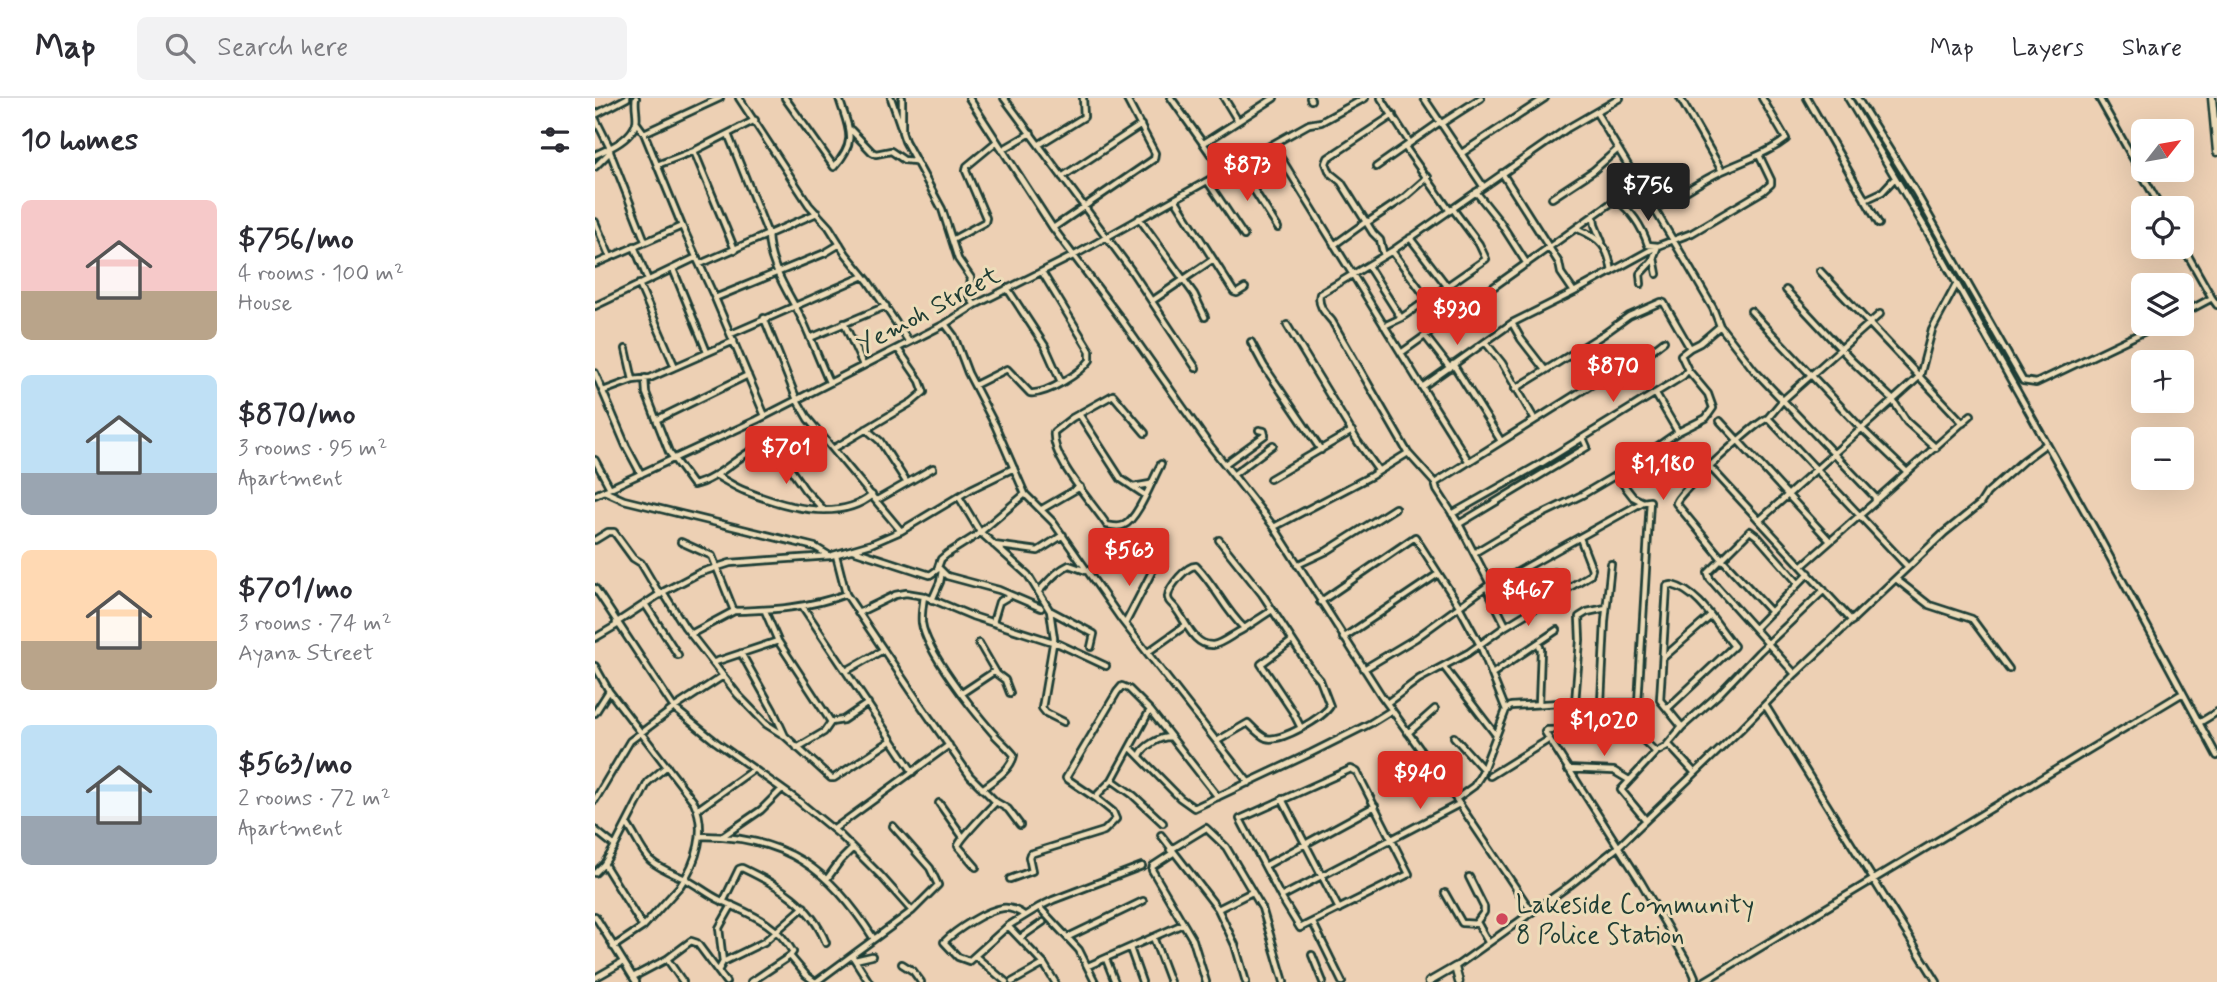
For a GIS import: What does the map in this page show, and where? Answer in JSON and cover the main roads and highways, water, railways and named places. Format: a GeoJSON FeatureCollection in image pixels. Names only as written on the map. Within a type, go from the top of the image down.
{"type":"FeatureCollection","features":[{"type":"Feature","properties":{"kind":"place","name":"Lakeside Community 8 Police Station"},"geometry":{"type":"Point","coordinates":[1502,919]}}]}
